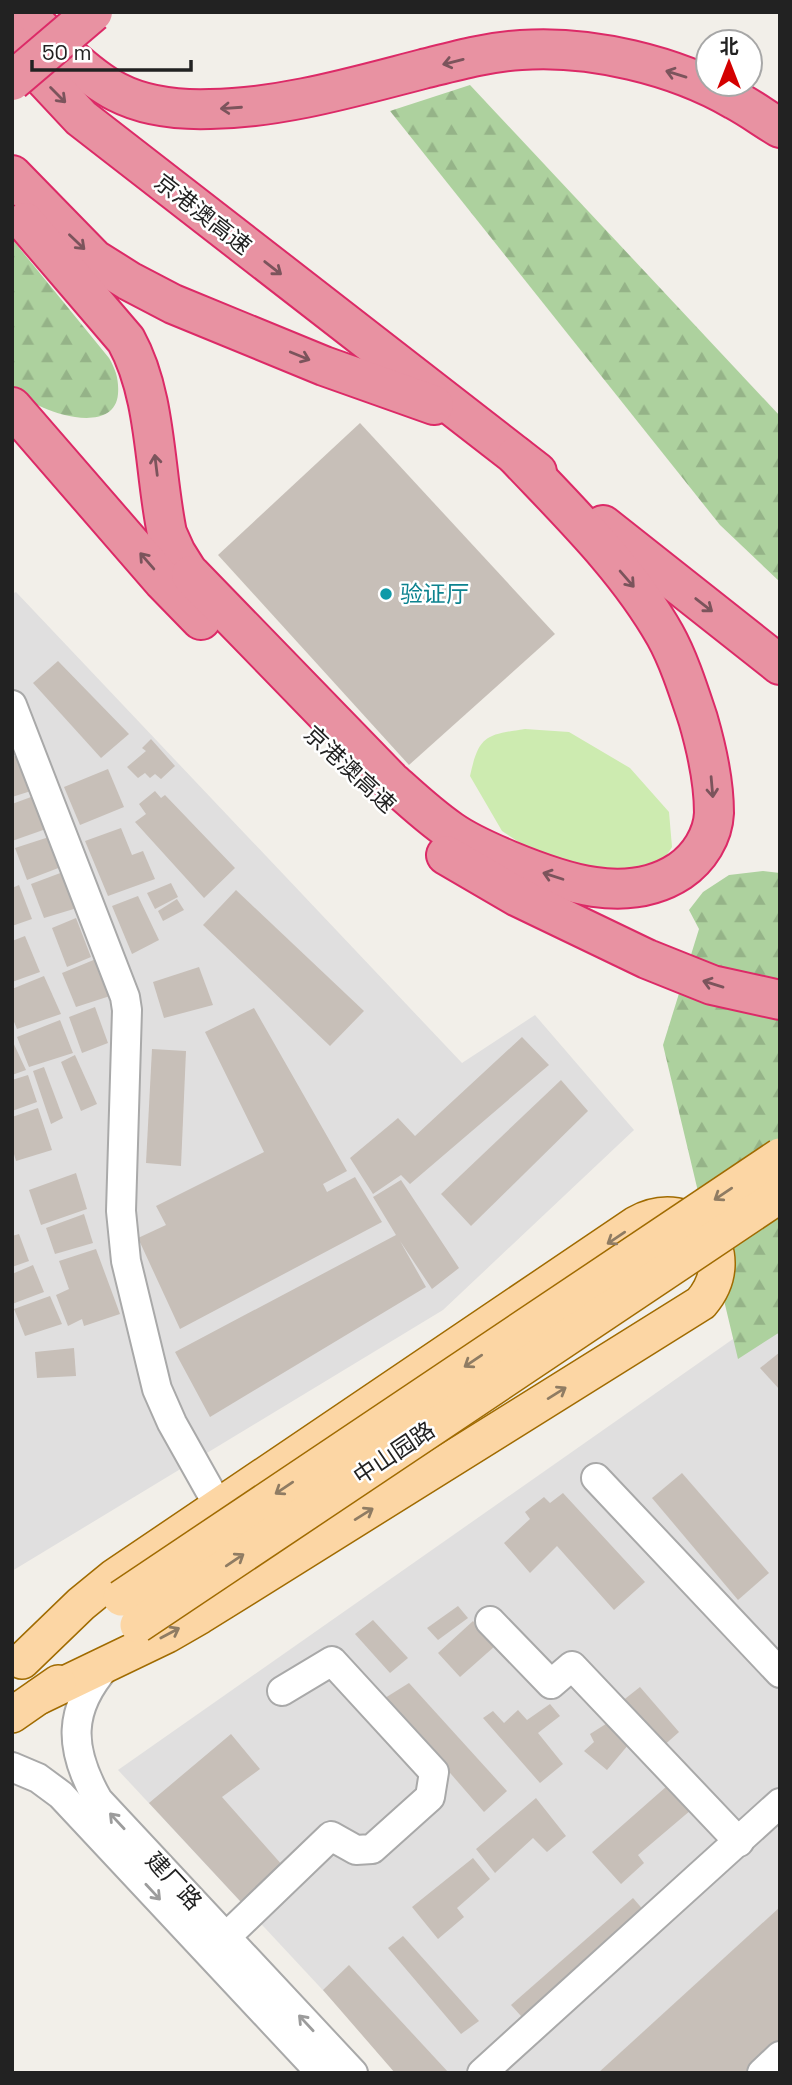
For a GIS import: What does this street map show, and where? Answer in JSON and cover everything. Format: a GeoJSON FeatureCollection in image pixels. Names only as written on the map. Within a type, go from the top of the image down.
{"type":"FeatureCollection","features":[{"type":"Feature","properties":{"kind":"highway"},"geometry":{"type":"LineString","coordinates":[[26,12],[83,68],[116,92],[148,104],[173,108],[231,109],[284,102],[480,55],[522,50],[572,50],[627,59],[688,78],[734,99],[780,128]]}},
{"type":"Feature","properties":{"kind":"highway"},"geometry":{"type":"LineString","coordinates":[[12,81],[93,12]]}},
{"type":"Feature","properties":{"kind":"highway","name":"京港澳高速"},"geometry":{"type":"LineString","coordinates":[[12,44],[81,118],[477,425],[780,665]]}},
{"type":"Feature","properties":{"kind":"highway"},"geometry":{"type":"LineString","coordinates":[[12,175],[94,259],[129,281],[173,304],[324,366],[444,409],[477,425]]}},
{"type":"Feature","properties":{"kind":"highway"},"geometry":{"type":"LineString","coordinates":[[12,208],[126,340],[135,357],[148,403],[167,533],[234,654]]}},
{"type":"Feature","properties":{"kind":"highway","name":"京港澳高速"},"geometry":{"type":"LineString","coordinates":[[12,407],[163,581],[365,787],[447,855],[518,897],[647,959],[712,985],[780,1000]]}},
{"type":"Feature","properties":{"kind":"highway"},"geometry":{"type":"LineString","coordinates":[[191,575],[381,771],[424,811],[453,833],[530,869],[567,881],[615,889],[656,883],[689,864],[702,849],[714,817],[710,768],[691,698],[667,638],[638,592],[516,456]]}},
{"type":"Feature","properties":{"kind":"main road","name":"中山园路"},"geometry":{"type":"LineString","coordinates":[[26,1706],[129,1611],[780,1156]]}},
{"type":"Feature","properties":{"kind":"main road","name":"中山园路"},"geometry":{"type":"LineString","coordinates":[[17,1665],[129,1611],[780,1195]]}},
{"type":"Feature","properties":{"kind":"main road"},"geometry":{"type":"LineString","coordinates":[[17,1665],[81,1604],[114,1577],[647,1218],[660,1214],[685,1217],[696,1223],[713,1243],[718,1269],[715,1281],[701,1303],[212,1609],[167,1635],[26,1706]]}},
{"type":"Feature","properties":{"kind":"street"},"geometry":{"type":"LineString","coordinates":[[12,705],[18,740],[125,997],[127,1010],[121,1211],[126,1261],[157,1389],[172,1423],[218,1505]]}},
{"type":"Feature","properties":{"kind":"street"},"geometry":{"type":"LineString","coordinates":[[596,1478],[780,1673]]}},
{"type":"Feature","properties":{"kind":"street"},"geometry":{"type":"LineString","coordinates":[[490,1621],[551,1684],[572,1666],[738,1842]]}},
{"type":"Feature","properties":{"kind":"street"},"geometry":{"type":"LineString","coordinates":[[226,1937],[331,1836],[356,1850],[372,1849],[430,1797],[434,1772],[332,1661],[282,1691]]}},
{"type":"Feature","properties":{"kind":"street","name":"建厂路"},"geometry":{"type":"LineString","coordinates":[[109,1663],[91,1683],[81,1705],[75,1729],[77,1754],[98,1800],[353,2073]]}},
{"type":"Feature","properties":{"kind":"street","name":"建厂路"},"geometry":{"type":"LineString","coordinates":[[12,1767],[38,1778],[61,1795],[321,2073]]}},
{"type":"Feature","properties":{"kind":"street"},"geometry":{"type":"LineString","coordinates":[[482,2073],[780,1804]]}},
{"type":"Feature","properties":{"kind":"street"},"geometry":{"type":"LineString","coordinates":[[762,2073],[780,2056]]}},
{"type":"Feature","properties":{"kind":"shaded area"},"geometry":{"type":"Polygon","coordinates":[[[16,592],[462,1063],[535,1015],[634,1130],[443,1310],[12,1571],[12,594],[16,592]]]}},
{"type":"Feature","properties":{"kind":"shaded area"},"geometry":{"type":"Polygon","coordinates":[[[780,1306],[780,2073],[400,2073],[118,1770],[780,1306]]]}},
{"type":"Feature","properties":{"kind":"green space"},"geometry":{"type":"Polygon","coordinates":[[[470,85],[780,416],[780,582],[720,525],[390,111],[470,85]]]}},
{"type":"Feature","properties":{"kind":"green space"},"geometry":{"type":"Polygon","coordinates":[[[12,239],[114,367],[118,394],[115,405],[108,412],[88,418],[64,415],[35,404],[12,387],[12,239]]]}},
{"type":"Feature","properties":{"kind":"green space"},"geometry":{"type":"Polygon","coordinates":[[[525,729],[569,732],[630,768],[669,812],[672,847],[661,864],[617,878],[560,869],[502,831],[470,776],[473,762],[486,739],[525,729]]]}},
{"type":"Feature","properties":{"kind":"green space"},"geometry":{"type":"Polygon","coordinates":[[[763,871],[780,873],[780,1332],[738,1359],[663,1045],[699,929],[689,910],[703,892],[729,875],[763,871]]]}},
{"type":"Feature","properties":{"kind":"building","name":"验证厅"},"geometry":{"type":"Polygon","coordinates":[[[360,423],[555,634],[409,765],[218,555],[360,423]]]}},
{"type":"Feature","properties":{"kind":"building"},"geometry":{"type":"Polygon","coordinates":[[[58,661],[129,734],[101,758],[33,683],[58,661]]]}},
{"type":"Feature","properties":{"kind":"building"},"geometry":{"type":"Polygon","coordinates":[[[151,739],[175,766],[161,779],[155,774],[150,778],[145,773],[138,778],[127,767],[146,751],[142,748],[151,739]]]}},
{"type":"Feature","properties":{"kind":"building"},"geometry":{"type":"Polygon","coordinates":[[[18,755],[31,791],[12,797],[12,757],[18,755]]]}},
{"type":"Feature","properties":{"kind":"building"},"geometry":{"type":"Polygon","coordinates":[[[108,769],[124,807],[80,825],[64,787],[108,769]]]}},
{"type":"Feature","properties":{"kind":"building"},"geometry":{"type":"Polygon","coordinates":[[[155,791],[161,798],[165,795],[235,868],[204,898],[135,822],[146,814],[139,804],[155,791]]]}},
{"type":"Feature","properties":{"kind":"building"},"geometry":{"type":"Polygon","coordinates":[[[31,797],[46,829],[12,841],[12,804],[31,797]]]}},
{"type":"Feature","properties":{"kind":"building"},"geometry":{"type":"Polygon","coordinates":[[[121,828],[132,855],[143,851],[155,879],[108,896],[85,841],[121,828]]]}},
{"type":"Feature","properties":{"kind":"building"},"geometry":{"type":"Polygon","coordinates":[[[49,837],[61,867],[27,880],[15,848],[49,837]]]}},
{"type":"Feature","properties":{"kind":"building"},"geometry":{"type":"Polygon","coordinates":[[[63,872],[77,908],[44,918],[31,884],[63,872]]]}},
{"type":"Feature","properties":{"kind":"building"},"geometry":{"type":"Polygon","coordinates":[[[171,883],[178,897],[155,909],[147,893],[171,883]]]}},
{"type":"Feature","properties":{"kind":"building"},"geometry":{"type":"Polygon","coordinates":[[[19,885],[32,919],[12,926],[12,888],[19,885]]]}},
{"type":"Feature","properties":{"kind":"building"},"geometry":{"type":"Polygon","coordinates":[[[236,890],[364,1011],[330,1046],[203,925],[236,890]]]}},
{"type":"Feature","properties":{"kind":"building"},"geometry":{"type":"Polygon","coordinates":[[[138,896],[159,940],[132,954],[112,906],[138,896]]]}},
{"type":"Feature","properties":{"kind":"building"},"geometry":{"type":"Polygon","coordinates":[[[177,899],[184,910],[163,921],[158,911],[177,899]]]}},
{"type":"Feature","properties":{"kind":"building"},"geometry":{"type":"Polygon","coordinates":[[[76,918],[91,957],[67,967],[52,928],[76,918]]]}},
{"type":"Feature","properties":{"kind":"building"},"geometry":{"type":"Polygon","coordinates":[[[25,936],[40,972],[12,982],[12,941],[25,936]]]}},
{"type":"Feature","properties":{"kind":"building"},"geometry":{"type":"Polygon","coordinates":[[[96,959],[110,996],[76,1007],[62,973],[96,959]]]}},
{"type":"Feature","properties":{"kind":"building"},"geometry":{"type":"Polygon","coordinates":[[[199,967],[213,1005],[164,1018],[153,982],[199,967]]]}},
{"type":"Feature","properties":{"kind":"building"},"geometry":{"type":"Polygon","coordinates":[[[44,976],[61,1014],[17,1029],[12,1017],[12,989],[44,976]]]}},
{"type":"Feature","properties":{"kind":"building"},"geometry":{"type":"Polygon","coordinates":[[[95,1007],[108,1043],[82,1053],[69,1017],[95,1007]]]}},
{"type":"Feature","properties":{"kind":"building"},"geometry":{"type":"Polygon","coordinates":[[[254,1008],[347,1171],[323,1184],[327,1192],[355,1177],[382,1222],[180,1329],[138,1238],[166,1225],[156,1206],[264,1152],[205,1032],[254,1008]]]}},
{"type":"Feature","properties":{"kind":"building"},"geometry":{"type":"Polygon","coordinates":[[[60,1020],[73,1053],[29,1067],[17,1037],[60,1020]]]}},
{"type":"Feature","properties":{"kind":"building"},"geometry":{"type":"Polygon","coordinates":[[[522,1037],[549,1065],[410,1184],[401,1175],[373,1194],[350,1158],[398,1118],[415,1136],[522,1037]]]}},
{"type":"Feature","properties":{"kind":"building"},"geometry":{"type":"Polygon","coordinates":[[[12,1040],[26,1070],[12,1075],[12,1040]]]}},
{"type":"Feature","properties":{"kind":"building"},"geometry":{"type":"Polygon","coordinates":[[[152,1049],[186,1051],[181,1166],[146,1163],[152,1049]]]}},
{"type":"Feature","properties":{"kind":"building"},"geometry":{"type":"Polygon","coordinates":[[[75,1055],[97,1104],[81,1111],[61,1062],[75,1055]]]}},
{"type":"Feature","properties":{"kind":"building"},"geometry":{"type":"Polygon","coordinates":[[[44,1067],[63,1118],[51,1124],[33,1071],[44,1067]]]}},
{"type":"Feature","properties":{"kind":"building"},"geometry":{"type":"Polygon","coordinates":[[[28,1075],[37,1102],[12,1111],[12,1080],[28,1075]]]}},
{"type":"Feature","properties":{"kind":"building"},"geometry":{"type":"Polygon","coordinates":[[[561,1080],[588,1111],[471,1226],[441,1194],[561,1080]]]}},
{"type":"Feature","properties":{"kind":"building"},"geometry":{"type":"Polygon","coordinates":[[[38,1108],[52,1150],[16,1161],[12,1147],[12,1117],[38,1108]]]}},
{"type":"Feature","properties":{"kind":"building"},"geometry":{"type":"Polygon","coordinates":[[[76,1173],[87,1209],[41,1225],[29,1190],[76,1173]]]}},
{"type":"Feature","properties":{"kind":"building"},"geometry":{"type":"Polygon","coordinates":[[[401,1180],[459,1268],[432,1289],[400,1241],[426,1287],[210,1417],[175,1352],[396,1235],[373,1197],[401,1180]]]}},
{"type":"Feature","properties":{"kind":"building"},"geometry":{"type":"Polygon","coordinates":[[[84,1214],[93,1243],[55,1254],[46,1228],[84,1214]]]}},
{"type":"Feature","properties":{"kind":"building"},"geometry":{"type":"Polygon","coordinates":[[[19,1234],[29,1261],[12,1267],[12,1236],[19,1234]]]}},
{"type":"Feature","properties":{"kind":"building"},"geometry":{"type":"Polygon","coordinates":[[[96,1249],[120,1314],[84,1326],[82,1319],[68,1326],[56,1295],[69,1289],[59,1261],[96,1249]]]}},
{"type":"Feature","properties":{"kind":"building"},"geometry":{"type":"Polygon","coordinates":[[[33,1265],[44,1292],[12,1304],[12,1274],[33,1265]]]}},
{"type":"Feature","properties":{"kind":"building"},"geometry":{"type":"Polygon","coordinates":[[[50,1296],[62,1324],[25,1336],[14,1309],[50,1296]]]}},
{"type":"Feature","properties":{"kind":"building"},"geometry":{"type":"Polygon","coordinates":[[[74,1348],[76,1376],[37,1378],[35,1352],[74,1348]]]}},
{"type":"Feature","properties":{"kind":"building"},"geometry":{"type":"Polygon","coordinates":[[[780,1352],[780,1390],[760,1368],[780,1352]]]}},
{"type":"Feature","properties":{"kind":"building"},"geometry":{"type":"Polygon","coordinates":[[[682,1473],[769,1573],[738,1600],[652,1498],[682,1473]]]}},
{"type":"Feature","properties":{"kind":"building"},"geometry":{"type":"Polygon","coordinates":[[[563,1493],[645,1582],[614,1610],[557,1546],[530,1573],[504,1543],[530,1519],[525,1512],[544,1497],[550,1503],[563,1493]]]}},
{"type":"Feature","properties":{"kind":"building"},"geometry":{"type":"Polygon","coordinates":[[[458,1606],[468,1618],[438,1640],[427,1628],[458,1606]]]}},
{"type":"Feature","properties":{"kind":"building"},"geometry":{"type":"Polygon","coordinates":[[[373,1620],[408,1658],[390,1673],[355,1634],[373,1620]]]}},
{"type":"Feature","properties":{"kind":"building"},"geometry":{"type":"Polygon","coordinates":[[[473,1621],[495,1646],[460,1677],[438,1653],[473,1621]]]}},
{"type":"Feature","properties":{"kind":"building"},"geometry":{"type":"Polygon","coordinates":[[[409,1683],[507,1791],[484,1812],[385,1698],[409,1683]]]}},
{"type":"Feature","properties":{"kind":"building"},"geometry":{"type":"Polygon","coordinates":[[[640,1687],[679,1732],[661,1748],[621,1702],[640,1687]]]}},
{"type":"Feature","properties":{"kind":"building"},"geometry":{"type":"Polygon","coordinates":[[[550,1704],[560,1716],[538,1733],[563,1764],[540,1783],[483,1718],[493,1711],[504,1723],[518,1710],[527,1720],[550,1704]]]}},
{"type":"Feature","properties":{"kind":"building"},"geometry":{"type":"Polygon","coordinates":[[[609,1722],[629,1744],[607,1770],[584,1751],[594,1742],[590,1734],[609,1722]]]}},
{"type":"Feature","properties":{"kind":"building"},"geometry":{"type":"Polygon","coordinates":[[[231,1734],[260,1769],[222,1797],[283,1866],[241,1902],[149,1803],[231,1734]]]}},
{"type":"Feature","properties":{"kind":"building"},"geometry":{"type":"Polygon","coordinates":[[[667,1786],[691,1810],[638,1855],[644,1863],[621,1884],[592,1852],[667,1786]]]}},
{"type":"Feature","properties":{"kind":"building"},"geometry":{"type":"Polygon","coordinates":[[[536,1798],[566,1836],[547,1852],[533,1838],[495,1873],[476,1849],[536,1798]]]}},
{"type":"Feature","properties":{"kind":"building"},"geometry":{"type":"Polygon","coordinates":[[[473,1858],[490,1879],[457,1908],[464,1917],[438,1939],[412,1907],[473,1858]]]}},
{"type":"Feature","properties":{"kind":"building"},"geometry":{"type":"Polygon","coordinates":[[[633,1898],[652,1920],[532,2028],[511,2005],[633,1898]]]}},
{"type":"Feature","properties":{"kind":"building"},"geometry":{"type":"Polygon","coordinates":[[[780,1907],[780,2051],[754,2073],[598,2073],[780,1907]]]}},
{"type":"Feature","properties":{"kind":"building"},"geometry":{"type":"Polygon","coordinates":[[[403,1936],[479,2021],[461,2034],[388,1948],[403,1936]]]}},
{"type":"Feature","properties":{"kind":"building"},"geometry":{"type":"Polygon","coordinates":[[[349,1965],[449,2073],[395,2073],[323,1990],[349,1965]]]}},
{"type":"Feature","properties":{"kind":"place","name":"验证厅"},"geometry":{"type":"Point","coordinates":[386,594]}}]}
